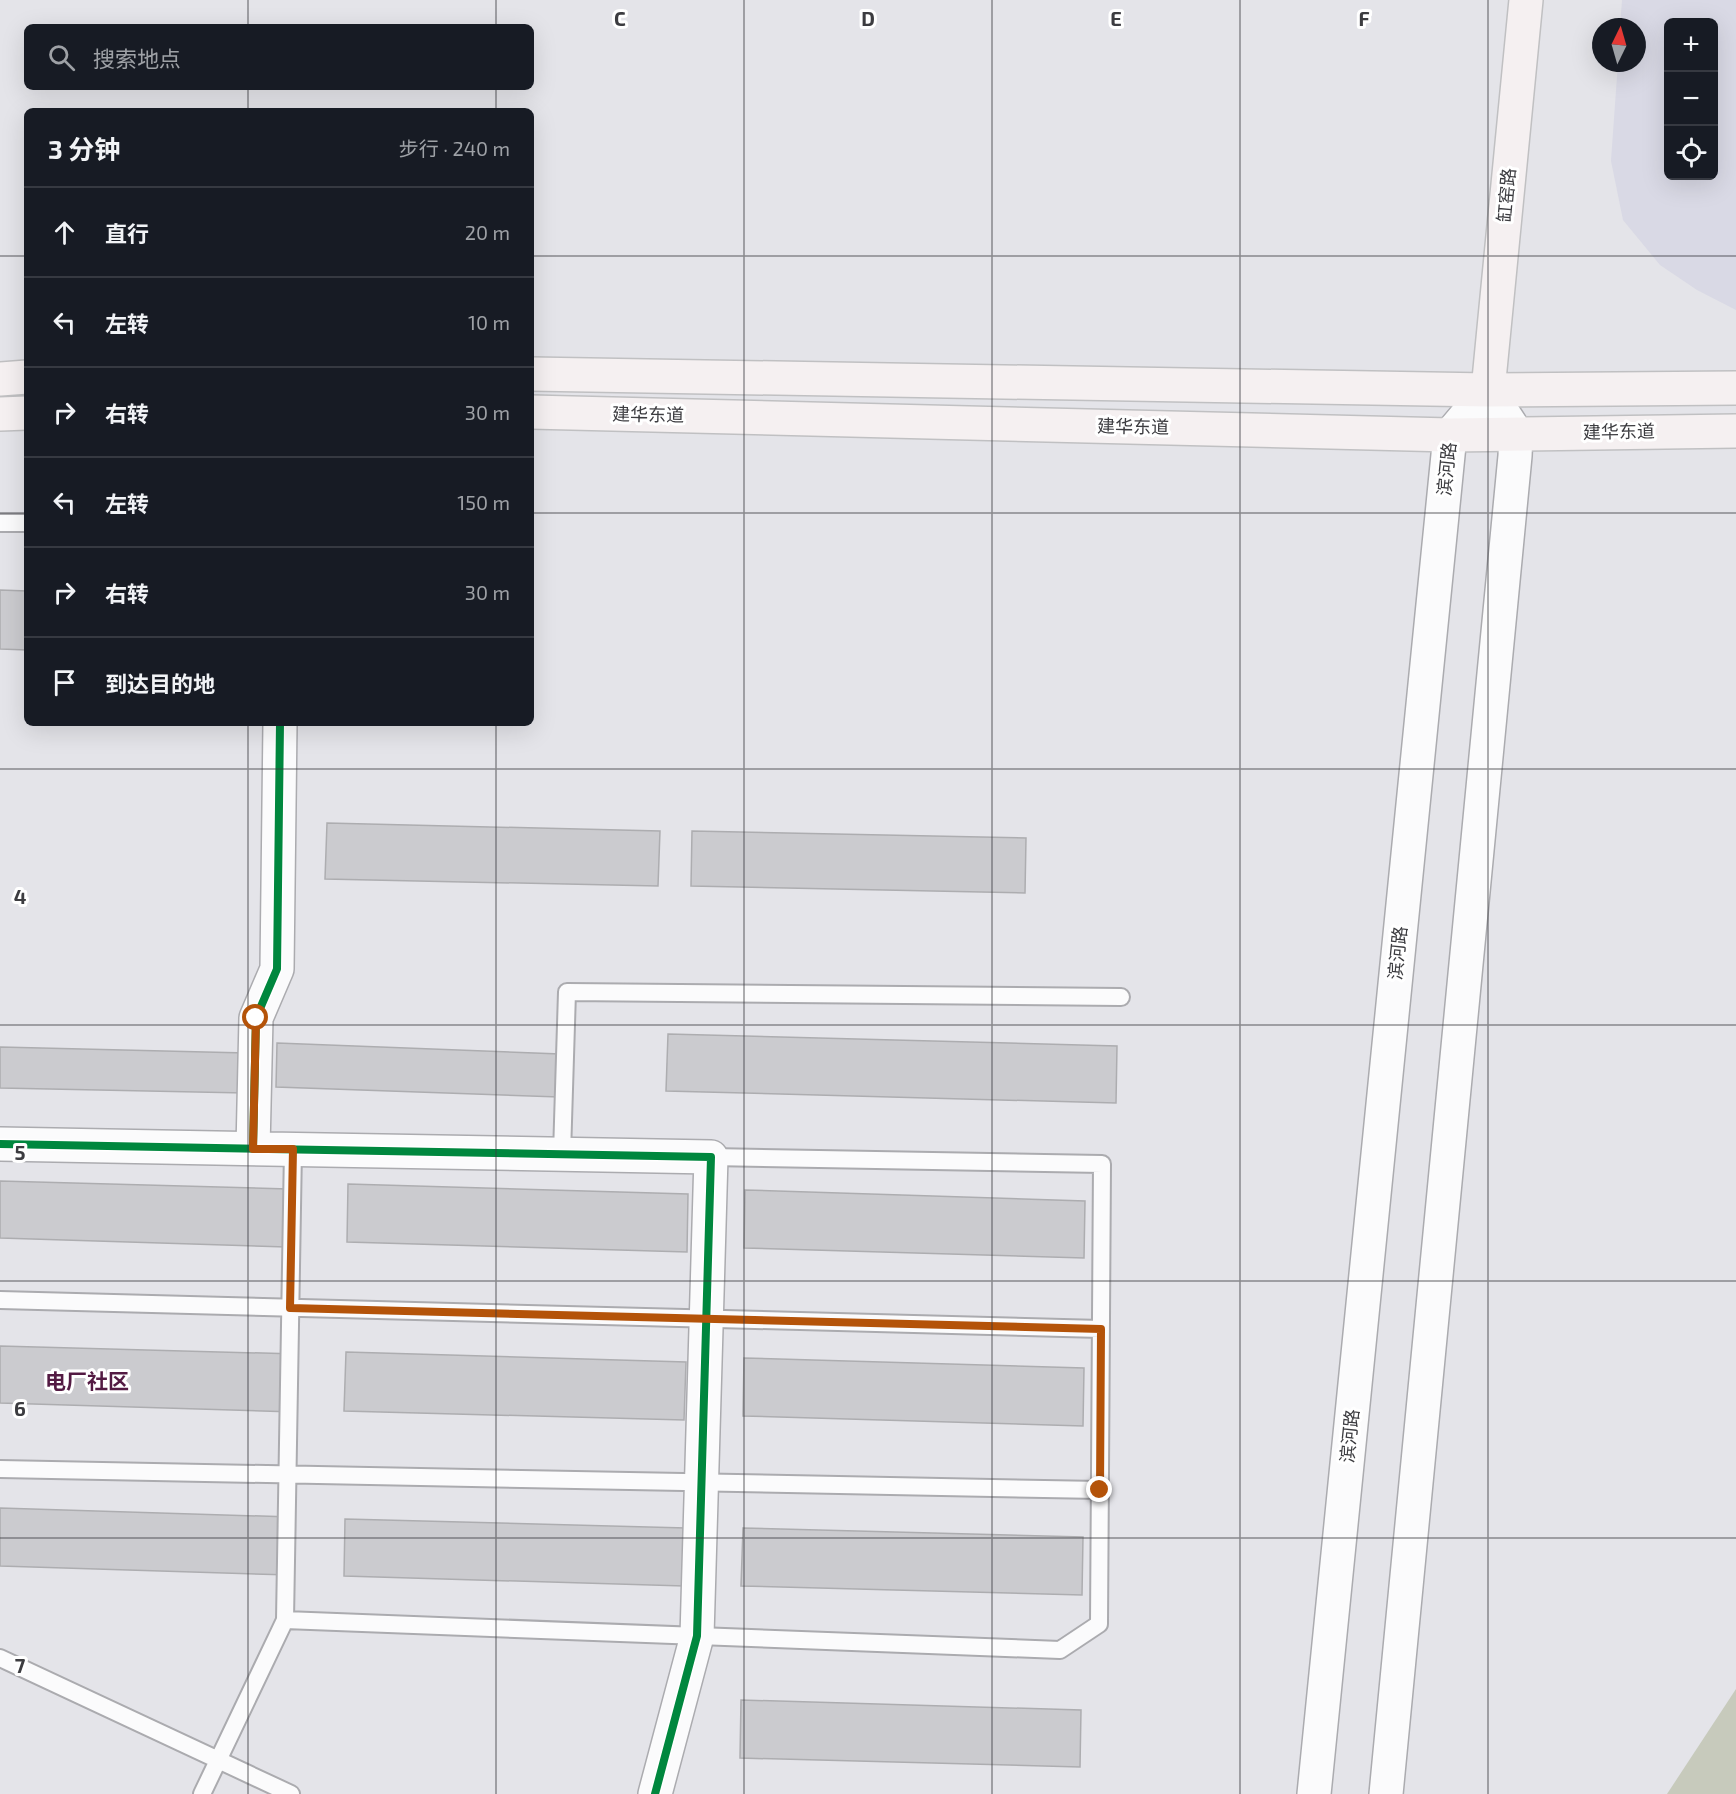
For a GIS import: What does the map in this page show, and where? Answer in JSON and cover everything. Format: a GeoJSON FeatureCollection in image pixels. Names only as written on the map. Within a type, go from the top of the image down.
{"type":"FeatureCollection","features":[{"type":"Feature","properties":{"kind":"main road","name":"缸窑路"},"geometry":{"type":"LineString","coordinates":[[1488,390],[1526,0]]}},
{"type":"Feature","properties":{"kind":"main road"},"geometry":{"type":"LineString","coordinates":[[534,374],[1488,390],[1736,388]]}},
{"type":"Feature","properties":{"kind":"main road"},"geometry":{"type":"LineString","coordinates":[[0,379],[24,377]]}},
{"type":"Feature","properties":{"kind":"main road"},"geometry":{"type":"LineString","coordinates":[[1386,1794],[1516,433],[1488,390]]}},
{"type":"Feature","properties":{"kind":"main road","name":"滨河路"},"geometry":{"type":"LineString","coordinates":[[1314,1794],[1450,435],[1488,390]]}},
{"type":"Feature","properties":{"kind":"main road","name":"建华东道"},"geometry":{"type":"LineString","coordinates":[[534,412],[1450,435],[1736,431]]}},
{"type":"Feature","properties":{"kind":"main road"},"geometry":{"type":"LineString","coordinates":[[0,414],[24,413]]}},
{"type":"Feature","properties":{"kind":"main road"},"geometry":{"type":"LineString","coordinates":[[253,1149],[256,1018],[277,969],[280,726]]}},
{"type":"Feature","properties":{"kind":"main road"},"geometry":{"type":"LineString","coordinates":[[0,1144],[711,1157],[697,1636],[656,1794]]}},
{"type":"Feature","properties":{"kind":"lane"},"geometry":{"type":"LineString","coordinates":[[0,523],[24,523]]}},
{"type":"Feature","properties":{"kind":"lane"},"geometry":{"type":"LineString","coordinates":[[562,1154],[567,992],[1121,997]]}},
{"type":"Feature","properties":{"kind":"lane"},"geometry":{"type":"LineString","coordinates":[[202,1794],[285,1620],[293,1149]]}},
{"type":"Feature","properties":{"kind":"lane"},"geometry":{"type":"LineString","coordinates":[[285,1620],[1060,1650],[1099,1624],[1102,1164],[711,1157]]}},
{"type":"Feature","properties":{"kind":"lane"},"geometry":{"type":"LineString","coordinates":[[0,1300],[1101,1329]]}},
{"type":"Feature","properties":{"kind":"lane"},"geometry":{"type":"LineString","coordinates":[[0,1469],[1100,1490]]}},
{"type":"Feature","properties":{"kind":"lane"},"geometry":{"type":"LineString","coordinates":[[0,1658],[291,1794]]}},
{"type":"Feature","properties":{"kind":"shaded area"},"geometry":{"type":"Polygon","coordinates":[[[1622,0],[1736,0],[1736,310],[1697,290],[1660,265],[1623,220],[1611,161],[1617,72],[1646,72],[1646,18],[1621,18],[1622,0]]]}},
{"type":"Feature","properties":{"kind":"shaded area"},"geometry":{"type":"Polygon","coordinates":[[[1736,1689],[1736,1794],[1667,1794],[1736,1689]]]}},
{"type":"Feature","properties":{"kind":"building"},"geometry":{"type":"Polygon","coordinates":[[[0,590],[24,591],[24,650],[0,649],[0,590]]]}},
{"type":"Feature","properties":{"kind":"building"},"geometry":{"type":"Polygon","coordinates":[[[327,823],[660,831],[658,886],[325,879],[327,823]]]}},
{"type":"Feature","properties":{"kind":"building"},"geometry":{"type":"Polygon","coordinates":[[[692,831],[1026,838],[1025,893],[691,886],[692,831]]]}},
{"type":"Feature","properties":{"kind":"building"},"geometry":{"type":"Polygon","coordinates":[[[668,1034],[1117,1046],[1116,1103],[666,1091],[668,1034]]]}},
{"type":"Feature","properties":{"kind":"building"},"geometry":{"type":"Polygon","coordinates":[[[277,1043],[560,1054],[559,1097],[276,1087],[277,1043]]]}},
{"type":"Feature","properties":{"kind":"building"},"geometry":{"type":"Polygon","coordinates":[[[0,1047],[246,1053],[245,1093],[0,1088],[0,1047]]]}},
{"type":"Feature","properties":{"kind":"building"},"geometry":{"type":"Polygon","coordinates":[[[0,1181],[288,1189],[286,1247],[0,1238],[0,1181]]]}},
{"type":"Feature","properties":{"kind":"building"},"geometry":{"type":"Polygon","coordinates":[[[348,1184],[688,1194],[687,1252],[347,1242],[348,1184]]]}},
{"type":"Feature","properties":{"kind":"building"},"geometry":{"type":"Polygon","coordinates":[[[745,1190],[1085,1201],[1084,1258],[744,1248],[745,1190]]]}},
{"type":"Feature","properties":{"kind":"building"},"geometry":{"type":"Polygon","coordinates":[[[0,1346],[296,1354],[294,1412],[0,1403],[0,1346]]]}},
{"type":"Feature","properties":{"kind":"building"},"geometry":{"type":"Polygon","coordinates":[[[346,1352],[686,1362],[684,1420],[344,1411],[346,1352]]]}},
{"type":"Feature","properties":{"kind":"building"},"geometry":{"type":"Polygon","coordinates":[[[744,1358],[1084,1368],[1083,1426],[743,1416],[744,1358]]]}},
{"type":"Feature","properties":{"kind":"building"},"geometry":{"type":"Polygon","coordinates":[[[0,1508],[291,1517],[290,1575],[0,1566],[0,1508]]]}},
{"type":"Feature","properties":{"kind":"building"},"geometry":{"type":"Polygon","coordinates":[[[345,1519],[686,1528],[684,1586],[344,1576],[345,1519]]]}},
{"type":"Feature","properties":{"kind":"building"},"geometry":{"type":"Polygon","coordinates":[[[743,1528],[1083,1537],[1082,1595],[741,1586],[743,1528]]]}},
{"type":"Feature","properties":{"kind":"building"},"geometry":{"type":"Polygon","coordinates":[[[741,1700],[1081,1710],[1080,1767],[740,1758],[741,1700]]]}},
{"type":"Feature","properties":{"kind":"cycle path"},"geometry":{"type":"LineString","coordinates":[[253,1148],[256,1018],[277,969],[280,726]]}},
{"type":"Feature","properties":{"kind":"cycle path"},"geometry":{"type":"LineString","coordinates":[[0,1144],[711,1157],[697,1636],[655,1794]]}},
{"type":"Feature","properties":{"kind":"district","name":"电厂社区"},"geometry":{"type":"Point","coordinates":[87,1382]}},
{"type":"Feature","properties":{"kind":"route"},"geometry":{"type":"LineString","coordinates":[[256,1018],[253,1149],[293,1149],[290,1308],[1101,1329],[1100,1490]]}}]}
